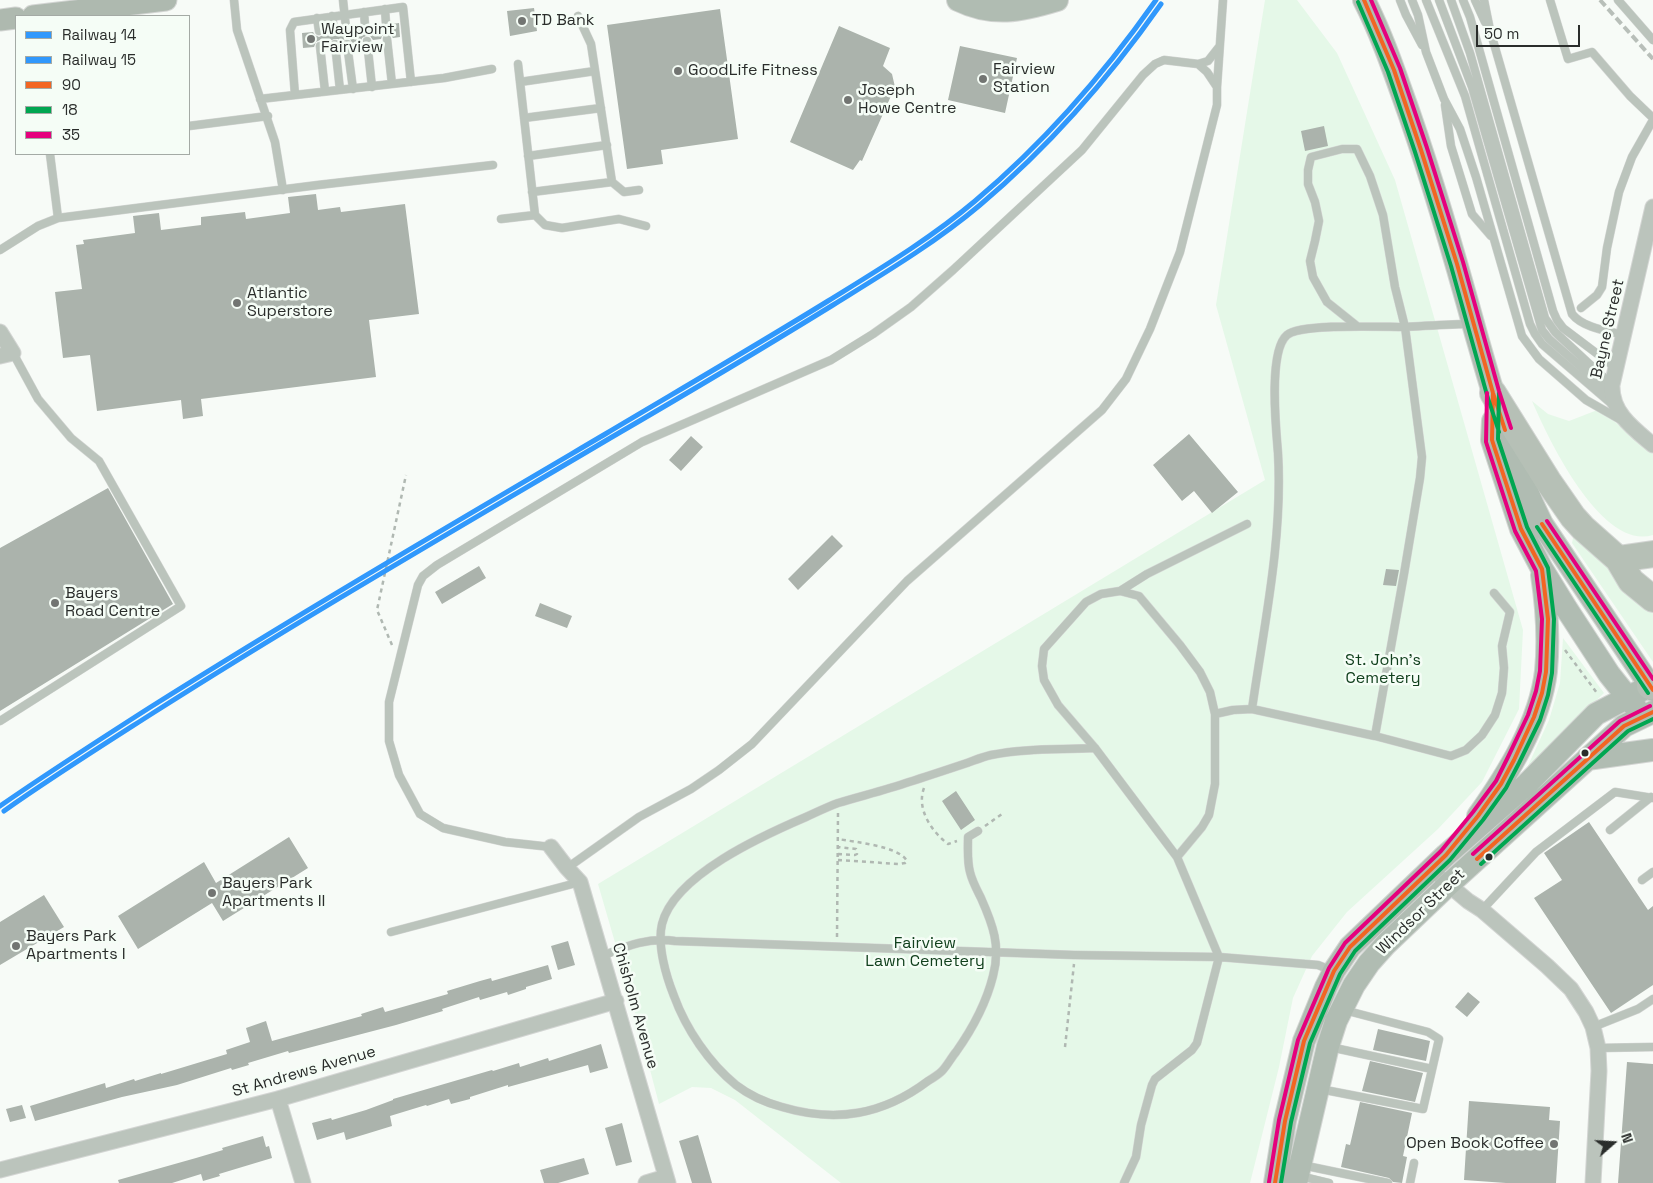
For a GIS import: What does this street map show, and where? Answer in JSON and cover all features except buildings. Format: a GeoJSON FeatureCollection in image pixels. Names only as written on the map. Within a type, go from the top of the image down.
{"type":"FeatureCollection","features":[{"type":"Feature","properties":{"kind":"highway"},"geometry":{"type":"LineString","coordinates":[[1493,393],[1573,517],[1618,559],[1631,581],[1653,599]]}},
{"type":"Feature","properties":{"kind":"highway"},"geometry":{"type":"LineString","coordinates":[[1618,559],[1653,554]]}},
{"type":"Feature","properties":{"kind":"main road"},"geometry":{"type":"LineString","coordinates":[[41,15],[166,0]]}},
{"type":"Feature","properties":{"kind":"main road"},"geometry":{"type":"LineString","coordinates":[[958,0],[974,8],[991,11],[1040,6],[1057,0]]}},
{"type":"Feature","properties":{"kind":"main road"},"geometry":{"type":"LineString","coordinates":[[1353,0],[1368,7],[1394,70],[1457,264],[1493,393],[1529,499],[1542,524],[1646,690],[1650,719]]}},
{"type":"Feature","properties":{"kind":"main road"},"geometry":{"type":"LineString","coordinates":[[0,20],[15,18]]}},
{"type":"Feature","properties":{"kind":"main road"},"geometry":{"type":"LineString","coordinates":[[1493,393],[1492,440],[1521,529],[1542,570],[1609,674],[1646,690]]}},
{"type":"Feature","properties":{"kind":"main road"},"geometry":{"type":"LineString","coordinates":[[1439,862],[1478,816],[1501,784],[1534,718],[1542,694],[1546,672],[1548,619],[1542,570]]}},
{"type":"Feature","properties":{"kind":"main road","name":"Windsor Street"},"geometry":{"type":"LineString","coordinates":[[1275,1183],[1285,1121],[1304,1041],[1334,971],[1350,947],[1439,862],[1527,784],[1596,714],[1646,690]]}},
{"type":"Feature","properties":{"kind":"main road","name":"Windsor Street"},"geometry":{"type":"LineString","coordinates":[[1298,1174],[1328,1046],[1342,1009],[1354,985],[1369,964],[1386,944],[1448,885],[1586,759],[1624,726],[1650,719]]}},
{"type":"Feature","properties":{"kind":"main road"},"geometry":{"type":"LineString","coordinates":[[1586,759],[1653,750]]}},
{"type":"Feature","properties":{"kind":"street","name":"Bayne Street"},"geometry":{"type":"LineString","coordinates":[[1614,396],[1616,368],[1653,207]]}},
{"type":"Feature","properties":{"kind":"street"},"geometry":{"type":"LineString","coordinates":[[0,332],[6,355]]}},
{"type":"Feature","properties":{"kind":"street"},"geometry":{"type":"LineString","coordinates":[[1614,396],[1628,424],[1653,445]]}},
{"type":"Feature","properties":{"kind":"street","name":"Chisholm Avenue"},"geometry":{"type":"LineString","coordinates":[[551,847],[580,882],[667,1180]]}},
{"type":"Feature","properties":{"kind":"street"},"geometry":{"type":"LineString","coordinates":[[1439,862],[1448,885],[1482,910],[1571,988],[1593,1026],[1598,1048],[1599,1070],[1593,1183]]}},
{"type":"Feature","properties":{"kind":"street","name":"St Andrews Avenue"},"geometry":{"type":"LineString","coordinates":[[0,1170],[278,1099],[616,1001]]}},
{"type":"Feature","properties":{"kind":"street"},"geometry":{"type":"LineString","coordinates":[[278,1099],[303,1183]]}},
{"type":"Feature","properties":{"kind":"street"},"geometry":{"type":"LineString","coordinates":[[646,1183],[667,1180]]}},
{"type":"Feature","properties":{"kind":"lane"},"geometry":{"type":"LineString","coordinates":[[234,0],[237,30],[276,142],[284,190]]}},
{"type":"Feature","properties":{"kind":"lane"},"geometry":{"type":"LineString","coordinates":[[343,0],[346,28]]}},
{"type":"Feature","properties":{"kind":"lane"},"geometry":{"type":"LineString","coordinates":[[567,868],[639,817],[691,789],[752,744],[907,581],[1102,410],[1126,379],[1150,329],[1180,252],[1216,105],[1224,0]]}},
{"type":"Feature","properties":{"kind":"lane"},"geometry":{"type":"LineString","coordinates":[[1400,0],[1426,52],[1444,98],[1460,129],[1476,176],[1492,238],[1522,336],[1539,359],[1586,400],[1628,424]]}},
{"type":"Feature","properties":{"kind":"lane"},"geometry":{"type":"LineString","coordinates":[[1412,0],[1418,15],[1426,52]]}},
{"type":"Feature","properties":{"kind":"lane"},"geometry":{"type":"LineString","coordinates":[[1426,0],[1465,96],[1530,324],[1542,344],[1614,396]]}},
{"type":"Feature","properties":{"kind":"lane"},"geometry":{"type":"LineString","coordinates":[[1439,0],[1472,87],[1542,330],[1549,339],[1614,396]]}},
{"type":"Feature","properties":{"kind":"lane"},"geometry":{"type":"LineString","coordinates":[[1451,0],[1470,53],[1545,318],[1555,332],[1614,396]]}},
{"type":"Feature","properties":{"kind":"lane"},"geometry":{"type":"LineString","coordinates":[[1463,0],[1470,17],[1553,311],[1563,328],[1616,368]]}},
{"type":"Feature","properties":{"kind":"lane"},"geometry":{"type":"LineString","coordinates":[[1475,0],[1490,30]]}},
{"type":"Feature","properties":{"kind":"lane"},"geometry":{"type":"LineString","coordinates":[[1484,0],[1490,30],[1572,314],[1581,322],[1598,329],[1624,335]]}},
{"type":"Feature","properties":{"kind":"lane"},"geometry":{"type":"LineString","coordinates":[[1550,0],[1568,59],[1592,52],[1630,96],[1653,119],[1632,157],[1618,192],[1607,248],[1602,287],[1597,295],[1581,308]]}},
{"type":"Feature","properties":{"kind":"lane"},"geometry":{"type":"LineString","coordinates":[[1618,0],[1653,40]]}},
{"type":"Feature","properties":{"kind":"lane"},"geometry":{"type":"LineString","coordinates":[[295,95],[290,30],[294,22],[385,9],[403,7],[411,82]]}},
{"type":"Feature","properties":{"kind":"lane"},"geometry":{"type":"LineString","coordinates":[[385,9],[386,24]]}},
{"type":"Feature","properties":{"kind":"lane"},"geometry":{"type":"LineString","coordinates":[[364,12],[366,26]]}},
{"type":"Feature","properties":{"kind":"lane"},"geometry":{"type":"LineString","coordinates":[[332,16],[334,30]]}},
{"type":"Feature","properties":{"kind":"lane"},"geometry":{"type":"LineString","coordinates":[[578,16],[592,44],[594,71],[612,182],[624,192],[639,190]]}},
{"type":"Feature","properties":{"kind":"lane"},"geometry":{"type":"LineString","coordinates":[[317,18],[319,31]]}},
{"type":"Feature","properties":{"kind":"lane"},"geometry":{"type":"LineString","coordinates":[[387,39],[392,84]]}},
{"type":"Feature","properties":{"kind":"lane"},"geometry":{"type":"LineString","coordinates":[[367,41],[372,86]]}},
{"type":"Feature","properties":{"kind":"lane"},"geometry":{"type":"LineString","coordinates":[[335,44],[340,90]]}},
{"type":"Feature","properties":{"kind":"lane"},"geometry":{"type":"LineString","coordinates":[[348,44],[353,88]]}},
{"type":"Feature","properties":{"kind":"lane"},"geometry":{"type":"LineString","coordinates":[[320,46],[325,92]]}},
{"type":"Feature","properties":{"kind":"lane"},"geometry":{"type":"LineString","coordinates":[[551,847],[505,842],[442,828],[420,814],[399,776],[389,742],[389,702],[418,585],[423,576],[437,565],[642,442],[831,360],[873,334],[910,307],[953,270],[1082,150],[1143,75],[1155,64],[1164,60],[1198,64],[1208,61],[1220,46]]}},
{"type":"Feature","properties":{"kind":"lane"},"geometry":{"type":"LineString","coordinates":[[518,64],[535,215],[546,225],[562,228],[619,219],[646,226]]}},
{"type":"Feature","properties":{"kind":"lane"},"geometry":{"type":"LineString","coordinates":[[1198,64],[1207,72],[1216,87]]}},
{"type":"Feature","properties":{"kind":"lane"},"geometry":{"type":"LineString","coordinates":[[260,99],[444,78],[492,69]]}},
{"type":"Feature","properties":{"kind":"lane"},"geometry":{"type":"LineString","coordinates":[[520,82],[594,71]]}},
{"type":"Feature","properties":{"kind":"lane"},"geometry":{"type":"LineString","coordinates":[[1444,98],[1451,146],[1472,214],[1492,238]]}},
{"type":"Feature","properties":{"kind":"lane"},"geometry":{"type":"LineString","coordinates":[[524,118],[601,108]]}},
{"type":"Feature","properties":{"kind":"lane"},"geometry":{"type":"LineString","coordinates":[[190,126],[268,116]]}},
{"type":"Feature","properties":{"kind":"lane"},"geometry":{"type":"LineString","coordinates":[[528,156],[607,145]]}},
{"type":"Feature","properties":{"kind":"lane"},"geometry":{"type":"LineString","coordinates":[[1357,326],[1327,302],[1314,277],[1310,261],[1319,221],[1308,184],[1308,170],[1311,157],[1342,149],[1357,150],[1370,176],[1383,216],[1395,287],[1405,327],[1422,456],[1406,564],[1375,736]]}},
{"type":"Feature","properties":{"kind":"lane"},"geometry":{"type":"LineString","coordinates":[[50,155],[58,218]]}},
{"type":"Feature","properties":{"kind":"lane"},"geometry":{"type":"LineString","coordinates":[[0,250],[38,226],[58,218],[493,166]]}},
{"type":"Feature","properties":{"kind":"lane"},"geometry":{"type":"LineString","coordinates":[[532,192],[612,182]]}},
{"type":"Feature","properties":{"kind":"lane"},"geometry":{"type":"LineString","coordinates":[[501,219],[535,215]]}},
{"type":"Feature","properties":{"kind":"lane"},"geometry":{"type":"LineString","coordinates":[[1252,709],[1274,558],[1280,489],[1274,396],[1278,349],[1288,335],[1302,330],[1357,326],[1405,327],[1473,324]]}},
{"type":"Feature","properties":{"kind":"lane"},"geometry":{"type":"LineString","coordinates":[[0,721],[182,606],[99,461],[71,438],[38,399],[6,355]]}},
{"type":"Feature","properties":{"kind":"lane"},"geometry":{"type":"LineString","coordinates":[[1124,1183],[1136,1157],[1141,1124],[1155,1079],[1192,1050],[1198,1043],[1219,957],[1176,857],[1095,748],[1058,705],[1044,680],[1042,666],[1044,648],[1086,602],[1101,594],[1120,590],[1147,574],[1247,524]]}},
{"type":"Feature","properties":{"kind":"lane"},"geometry":{"type":"LineString","coordinates":[[1120,590],[1138,596],[1180,645],[1200,672],[1210,692],[1215,714],[1215,784],[1210,815],[1176,857]]}},
{"type":"Feature","properties":{"kind":"lane"},"geometry":{"type":"LineString","coordinates":[[1215,714],[1233,710],[1252,709],[1375,736],[1450,756],[1466,750],[1482,735],[1495,715],[1502,693],[1504,668],[1502,646],[1510,612],[1494,593]]}},
{"type":"Feature","properties":{"kind":"lane"},"geometry":{"type":"LineString","coordinates":[[978,830],[968,837],[970,873],[995,934],[997,952],[994,975],[982,1010],[967,1036],[943,1070],[912,1093],[884,1107],[848,1116],[823,1116],[799,1112],[768,1103],[737,1086],[715,1064],[693,1036],[677,1004],[664,965],[661,939],[661,927],[665,914],[673,901],[699,876],[725,857],[755,840],[836,804],[991,756],[1029,751],[1095,748]]}},
{"type":"Feature","properties":{"kind":"lane"},"geometry":{"type":"LineString","coordinates":[[1482,910],[1526,865],[1536,852],[1615,792],[1652,798]]}},
{"type":"Feature","properties":{"kind":"lane"},"geometry":{"type":"LineString","coordinates":[[1610,830],[1652,798]]}},
{"type":"Feature","properties":{"kind":"lane"},"geometry":{"type":"LineString","coordinates":[[1642,880],[1653,872]]}},
{"type":"Feature","properties":{"kind":"lane"},"geometry":{"type":"LineString","coordinates":[[391,932],[580,882]]}},
{"type":"Feature","properties":{"kind":"lane"},"geometry":{"type":"LineString","coordinates":[[602,956],[650,940],[661,939],[1074,955],[1219,957],[1318,965],[1334,971],[1354,985]]}},
{"type":"Feature","properties":{"kind":"lane"},"geometry":{"type":"LineString","coordinates":[[1593,1026],[1638,1009],[1653,1000]]}},
{"type":"Feature","properties":{"kind":"lane"},"geometry":{"type":"LineString","coordinates":[[1318,1089],[1423,1109],[1439,1039],[1428,1032],[1342,1009]]}},
{"type":"Feature","properties":{"kind":"lane"},"geometry":{"type":"LineString","coordinates":[[1328,1046],[1432,1069]]}},
{"type":"Feature","properties":{"kind":"lane"},"geometry":{"type":"LineString","coordinates":[[1598,1048],[1653,1046]]}},
{"type":"Feature","properties":{"kind":"lane"},"geometry":{"type":"LineString","coordinates":[[1410,1183],[1414,1163]]}},
{"type":"Feature","properties":{"kind":"lane"},"geometry":{"type":"LineString","coordinates":[[1298,1174],[1329,1183]]}},
{"type":"Feature","properties":{"kind":"lane"},"geometry":{"type":"LineString","coordinates":[[1298,1174],[1388,1183]]}},
{"type":"Feature","properties":{"kind":"path"},"geometry":{"type":"LineString","coordinates":[[399,662],[377,610],[406,475]]}},
{"type":"Feature","properties":{"kind":"path"},"geometry":{"type":"LineString","coordinates":[[1564,648],[1597,693]]}},
{"type":"Feature","properties":{"kind":"path"},"geometry":{"type":"LineString","coordinates":[[928,776],[922,793],[925,817],[929,824],[942,840],[948,844],[968,837]]}},
{"type":"Feature","properties":{"kind":"path"},"geometry":{"type":"LineString","coordinates":[[836,804],[838,814],[836,946]]}},
{"type":"Feature","properties":{"kind":"path"},"geometry":{"type":"LineString","coordinates":[[978,830],[1002,814]]}},
{"type":"Feature","properties":{"kind":"path"},"geometry":{"type":"LineString","coordinates":[[838,839],[865,843],[893,851],[907,861],[899,864],[838,860]]}},
{"type":"Feature","properties":{"kind":"path"},"geometry":{"type":"LineString","coordinates":[[838,847],[856,849],[858,851],[855,855],[838,854]]}},
{"type":"Feature","properties":{"kind":"path"},"geometry":{"type":"LineString","coordinates":[[1066,1047],[1074,955]]}},
{"type":"Feature","properties":{"kind":"green space"},"geometry":{"type":"Polygon","coordinates":[[[1265,0],[1297,0],[1337,53],[1395,180],[1523,630],[1519,709],[1482,782],[1438,829],[1347,912],[1312,956],[1293,998],[1279,1067],[1250,1183],[841,1183],[735,1100],[711,1088],[692,1087],[659,1104],[632,1001],[598,884],[1265,480],[1216,305],[1265,0]]]}},
{"type":"Feature","properties":{"kind":"green space"},"geometry":{"type":"Polygon","coordinates":[[[1532,401],[1548,414],[1569,421],[1600,409],[1653,454],[1653,535],[1634,535],[1614,526],[1596,509],[1579,488],[1564,464],[1550,440],[1532,401]]]}},
{"type":"Feature","properties":{"kind":"green space"},"geometry":{"type":"Polygon","coordinates":[[[1576,536],[1653,606],[1653,662],[1572,543],[1573,538],[1576,536]]]}},
{"type":"Feature","properties":{"kind":"green space"},"geometry":{"type":"Polygon","coordinates":[[[1563,638],[1604,693],[1526,770],[1549,720],[1560,683],[1563,638]]]}},
{"type":"Feature","properties":{"kind":"railway"},"geometry":{"type":"LineString","coordinates":[[1600,0],[1653,59]]}},
{"type":"Feature","properties":{"kind":"rail line","name":"14"},"geometry":{"type":"LineString","coordinates":[[0,806],[130,720],[263,638],[866,278],[922,241],[975,201],[1026,155],[1094,81],[1156,0]]}},
{"type":"Feature","properties":{"kind":"rail line","name":"15"},"geometry":{"type":"LineString","coordinates":[[4,811],[97,749],[267,642],[751,355],[871,282],[927,245],[980,205],[1054,135],[1099,85],[1161,4]]}},
{"type":"Feature","properties":{"kind":"transit line","name":"90"},"geometry":{"type":"LineString","coordinates":[[1364,0],[1394,70],[1421,150],[1457,264],[1505,430]]}},
{"type":"Feature","properties":{"kind":"transit line","name":"35"},"geometry":{"type":"LineString","coordinates":[[1371,0],[1400,68],[1427,148],[1463,262],[1511,428]]}},
{"type":"Feature","properties":{"kind":"transit line","name":"18"},"geometry":{"type":"LineString","coordinates":[[1358,2],[1388,72],[1415,152],[1451,266],[1499,432]]}},
{"type":"Feature","properties":{"kind":"transit line","name":"35"},"geometry":{"type":"LineString","coordinates":[[1269,1182],[1279,1120],[1298,1040],[1329,968],[1345,943],[1441,851],[1473,812],[1496,781],[1528,715],[1536,691],[1540,671],[1542,619],[1536,571],[1515,531],[1486,442],[1487,393]]}},
{"type":"Feature","properties":{"kind":"transit line","name":"90"},"geometry":{"type":"LineString","coordinates":[[1275,1183],[1285,1121],[1304,1041],[1334,971],[1350,947],[1446,855],[1478,816],[1501,784],[1514,760],[1534,717],[1542,693],[1546,672],[1548,619],[1542,569],[1521,529],[1492,440],[1493,393]]}},
{"type":"Feature","properties":{"kind":"transit line","name":"18"},"geometry":{"type":"LineString","coordinates":[[1281,1183],[1291,1122],[1310,1043],[1340,974],[1355,951],[1450,860],[1483,820],[1506,788],[1540,720],[1548,695],[1552,673],[1554,619],[1548,568],[1527,527],[1498,439],[1499,393]]}},
{"type":"Feature","properties":{"kind":"transit line","name":"35"},"geometry":{"type":"LineString","coordinates":[[1547,521],[1653,679]]}},
{"type":"Feature","properties":{"kind":"transit line","name":"90"},"geometry":{"type":"LineString","coordinates":[[1542,524],[1653,690]]}},
{"type":"Feature","properties":{"kind":"transit line","name":"18"},"geometry":{"type":"LineString","coordinates":[[1537,527],[1648,693]]}},
{"type":"Feature","properties":{"kind":"transit line","name":"35"},"geometry":{"type":"LineString","coordinates":[[1473,854],[1620,721],[1650,706]]}},
{"type":"Feature","properties":{"kind":"transit line","name":"90"},"geometry":{"type":"LineString","coordinates":[[1477,859],[1624,726],[1653,712]]}},
{"type":"Feature","properties":{"kind":"transit line","name":"18"},"geometry":{"type":"LineString","coordinates":[[1481,864],[1628,731],[1653,719]]}},
{"type":"Feature","properties":{"kind":"place","name":"TD Bank"},"geometry":{"type":"Point","coordinates":[522,21]}},
{"type":"Feature","properties":{"kind":"place","name":"Waypoint Fairview"},"geometry":{"type":"Point","coordinates":[311,39]}},
{"type":"Feature","properties":{"kind":"place","name":"GoodLife Fitness"},"geometry":{"type":"Point","coordinates":[678,71]}},
{"type":"Feature","properties":{"kind":"place","name":"Fairview Station"},"geometry":{"type":"Point","coordinates":[983,79]}},
{"type":"Feature","properties":{"kind":"place","name":"Joseph Howe Centre"},"geometry":{"type":"Point","coordinates":[848,100]}},
{"type":"Feature","properties":{"kind":"place","name":"Atlantic Superstore"},"geometry":{"type":"Point","coordinates":[237,303]}},
{"type":"Feature","properties":{"kind":"place","name":"Bayers Road Centre"},"geometry":{"type":"Point","coordinates":[55,603]}},
{"type":"Feature","properties":{"kind":"place","name":"Bayers Park Apartments II"},"geometry":{"type":"Point","coordinates":[212,893]}},
{"type":"Feature","properties":{"kind":"place","name":"Bayers Park Apartments I"},"geometry":{"type":"Point","coordinates":[16,946]}},
{"type":"Feature","properties":{"kind":"place","name":"Open Book Coffee"},"geometry":{"type":"Point","coordinates":[1554,1144]}},
{"type":"Feature","properties":{"kind":"park label","name":"St. John's Cemetery"},"geometry":{"type":"Point","coordinates":[1383,670]}},
{"type":"Feature","properties":{"kind":"park label","name":"Fairview Lawn Cemetery"},"geometry":{"type":"Point","coordinates":[925,953]}}]}
